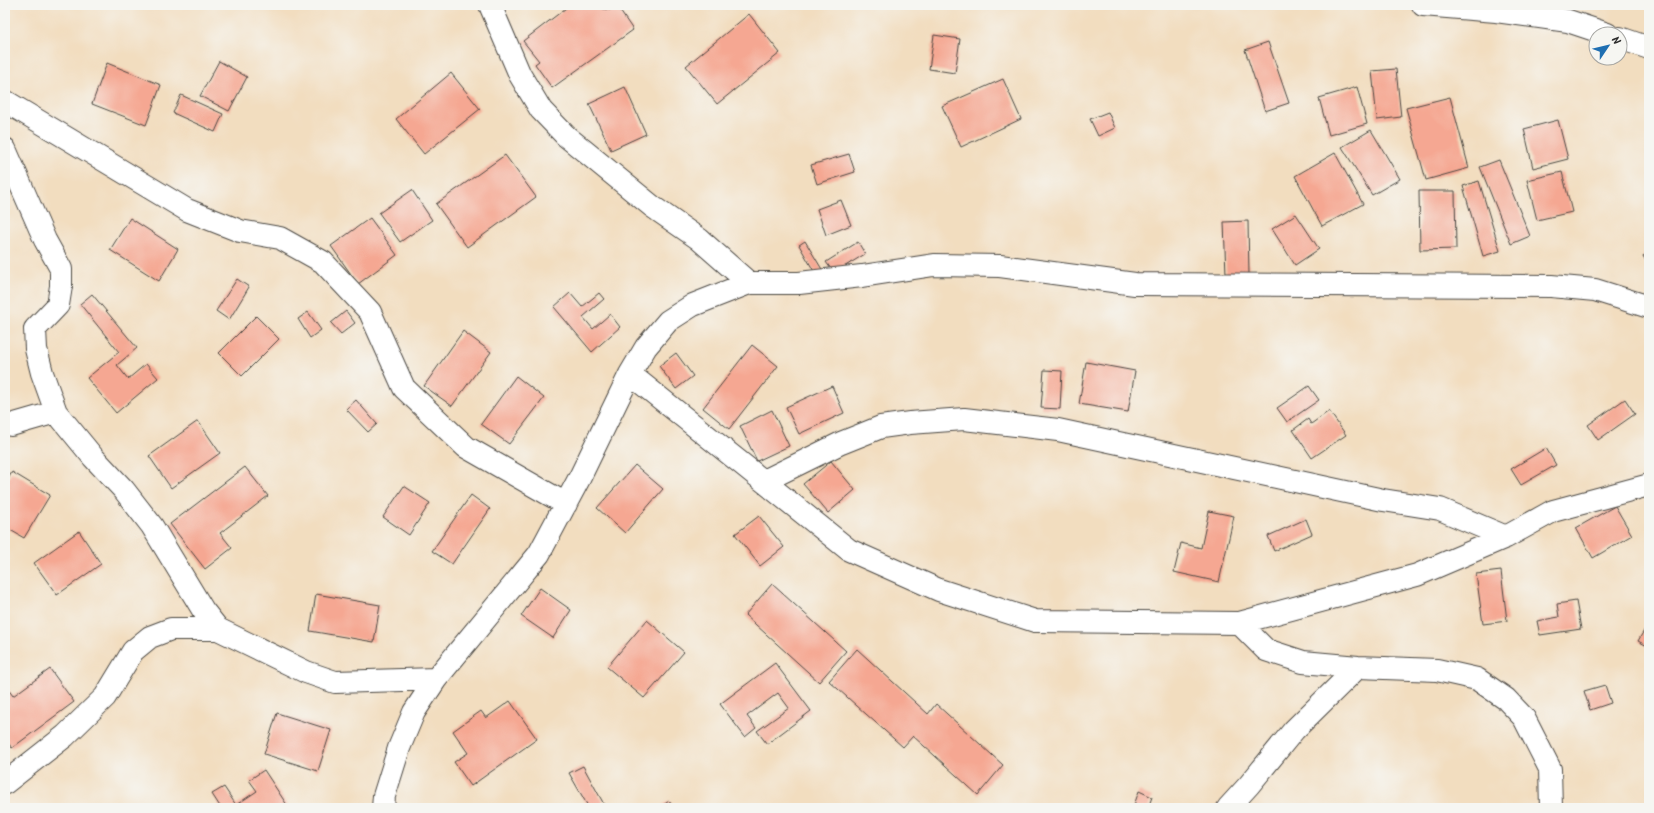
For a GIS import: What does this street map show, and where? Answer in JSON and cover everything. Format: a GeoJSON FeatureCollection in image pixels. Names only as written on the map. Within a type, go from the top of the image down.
{"type":"FeatureCollection","features":[{"type":"Feature","properties":{"kind":"street"},"geometry":{"type":"LineString","coordinates":[[490,5],[520,75],[541,110],[572,141],[653,207],[698,239],[749,283]]}},
{"type":"Feature","properties":{"kind":"street"},"geometry":{"type":"LineString","coordinates":[[1424,5],[1495,8],[1568,21],[1588,28]]}},
{"type":"Feature","properties":{"kind":"street"},"geometry":{"type":"LineString","coordinates":[[1628,41],[1649,48]]}},
{"type":"Feature","properties":{"kind":"street"},"geometry":{"type":"LineString","coordinates":[[5,101],[187,210],[240,231],[280,238],[324,262],[370,312],[404,388],[466,447],[566,504]]}},
{"type":"Feature","properties":{"kind":"street"},"geometry":{"type":"LineString","coordinates":[[5,148],[45,240],[61,269],[61,286],[58,305],[35,329],[36,349],[39,361],[56,412],[138,508],[171,557],[202,610],[218,630]]}},
{"type":"Feature","properties":{"kind":"street"},"geometry":{"type":"LineString","coordinates":[[383,808],[384,796],[399,748],[414,712],[436,679],[535,560],[566,504],[630,374],[646,347],[668,321],[693,305],[749,283],[799,283],[862,276],[934,265],[992,266],[1135,284],[1551,286],[1595,290],[1649,307]]}},
{"type":"Feature","properties":{"kind":"street"},"geometry":{"type":"LineString","coordinates":[[630,374],[849,550],[939,590],[1035,621],[1239,623],[1417,574],[1506,537],[1553,510],[1649,485]]}},
{"type":"Feature","properties":{"kind":"street"},"geometry":{"type":"LineString","coordinates":[[5,424],[11,425],[56,412]]}},
{"type":"Feature","properties":{"kind":"street"},"geometry":{"type":"LineString","coordinates":[[764,481],[841,443],[881,427],[964,419],[1058,430],[1375,498],[1440,509],[1506,537]]}},
{"type":"Feature","properties":{"kind":"street"},"geometry":{"type":"LineString","coordinates":[[1239,623],[1266,650],[1304,662],[1358,667],[1437,670],[1477,679],[1506,699],[1524,718],[1550,769],[1551,808]]}},
{"type":"Feature","properties":{"kind":"street"},"geometry":{"type":"LineString","coordinates":[[5,783],[64,736],[105,697],[133,651],[150,637],[170,629],[218,630],[306,672],[335,682],[436,679]]}},
{"type":"Feature","properties":{"kind":"street"},"geometry":{"type":"LineString","coordinates":[[1228,808],[1294,730],[1358,667]]}},
{"type":"Feature","properties":{"kind":"building"},"geometry":{"type":"Polygon","coordinates":[[[570,5],[583,5],[610,10],[616,5],[633,30],[552,88],[535,64],[539,61],[523,41],[570,5]]]}},
{"type":"Feature","properties":{"kind":"building"},"geometry":{"type":"Polygon","coordinates":[[[749,14],[780,53],[717,104],[686,66],[749,14]]]}},
{"type":"Feature","properties":{"kind":"building"},"geometry":{"type":"Polygon","coordinates":[[[934,35],[960,39],[955,73],[929,69],[934,35]]]}},
{"type":"Feature","properties":{"kind":"building"},"geometry":{"type":"Polygon","coordinates":[[[1268,42],[1289,103],[1265,111],[1245,50],[1268,42]]]}},
{"type":"Feature","properties":{"kind":"building"},"geometry":{"type":"Polygon","coordinates":[[[219,61],[247,77],[229,111],[200,96],[219,61]]]}},
{"type":"Feature","properties":{"kind":"building"},"geometry":{"type":"Polygon","coordinates":[[[107,63],[161,85],[146,125],[92,104],[107,63]]]}},
{"type":"Feature","properties":{"kind":"building"},"geometry":{"type":"Polygon","coordinates":[[[1396,69],[1401,117],[1377,120],[1372,71],[1396,69]]]}},
{"type":"Feature","properties":{"kind":"building"},"geometry":{"type":"Polygon","coordinates":[[[451,73],[480,109],[424,154],[396,119],[451,73]]]}},
{"type":"Feature","properties":{"kind":"building"},"geometry":{"type":"Polygon","coordinates":[[[1003,79],[1021,119],[961,147],[942,106],[1003,79]]]}},
{"type":"Feature","properties":{"kind":"building"},"geometry":{"type":"Polygon","coordinates":[[[625,87],[646,134],[611,150],[589,104],[625,87]]]}},
{"type":"Feature","properties":{"kind":"building"},"geometry":{"type":"Polygon","coordinates":[[[1357,87],[1367,124],[1329,135],[1319,98],[1357,87]]]}},
{"type":"Feature","properties":{"kind":"building"},"geometry":{"type":"Polygon","coordinates":[[[181,95],[223,114],[215,132],[173,113],[181,95]]]}},
{"type":"Feature","properties":{"kind":"building"},"geometry":{"type":"Polygon","coordinates":[[[1450,97],[1469,168],[1426,180],[1406,108],[1450,97]]]}},
{"type":"Feature","properties":{"kind":"building"},"geometry":{"type":"Polygon","coordinates":[[[1108,112],[1115,128],[1098,136],[1090,119],[1108,112]]]}},
{"type":"Feature","properties":{"kind":"building"},"geometry":{"type":"Polygon","coordinates":[[[1558,120],[1568,159],[1533,168],[1524,129],[1558,120]]]}},
{"type":"Feature","properties":{"kind":"building"},"geometry":{"type":"Polygon","coordinates":[[[1371,130],[1400,179],[1372,195],[1342,147],[1371,130]]]}},
{"type":"Feature","properties":{"kind":"building"},"geometry":{"type":"Polygon","coordinates":[[[1335,153],[1363,204],[1322,226],[1295,176],[1335,153]]]}},
{"type":"Feature","properties":{"kind":"building"},"geometry":{"type":"Polygon","coordinates":[[[849,154],[855,172],[817,184],[811,165],[849,154]]]}},
{"type":"Feature","properties":{"kind":"building"},"geometry":{"type":"Polygon","coordinates":[[[505,155],[536,197],[467,247],[436,204],[505,155]]]}},
{"type":"Feature","properties":{"kind":"building"},"geometry":{"type":"Polygon","coordinates":[[[1499,160],[1530,236],[1511,244],[1480,167],[1499,160]]]}},
{"type":"Feature","properties":{"kind":"building"},"geometry":{"type":"Polygon","coordinates":[[[1562,172],[1572,212],[1537,220],[1527,180],[1562,172]]]}},
{"type":"Feature","properties":{"kind":"building"},"geometry":{"type":"Polygon","coordinates":[[[1479,181],[1500,251],[1483,256],[1463,186],[1479,181]]]}},
{"type":"Feature","properties":{"kind":"building"},"geometry":{"type":"Polygon","coordinates":[[[412,190],[432,220],[400,242],[379,213],[412,190]]]}},
{"type":"Feature","properties":{"kind":"building"},"geometry":{"type":"Polygon","coordinates":[[[1419,191],[1455,191],[1456,249],[1420,250],[1419,191]]]}},
{"type":"Feature","properties":{"kind":"building"},"geometry":{"type":"Polygon","coordinates":[[[841,200],[851,225],[826,235],[817,209],[841,200]]]}},
{"type":"Feature","properties":{"kind":"building"},"geometry":{"type":"Polygon","coordinates":[[[1296,214],[1319,249],[1295,265],[1272,229],[1296,214]]]}},
{"type":"Feature","properties":{"kind":"building"},"geometry":{"type":"Polygon","coordinates":[[[130,218],[178,249],[159,281],[110,250],[130,218]]]}},
{"type":"Feature","properties":{"kind":"building"},"geometry":{"type":"Polygon","coordinates":[[[370,218],[397,255],[358,284],[331,246],[370,218]]]}},
{"type":"Feature","properties":{"kind":"building"},"geometry":{"type":"Polygon","coordinates":[[[1248,221],[1249,275],[1226,275],[1224,222],[1248,221]]]}},
{"type":"Feature","properties":{"kind":"building"},"geometry":{"type":"Polygon","coordinates":[[[805,241],[826,276],[819,280],[799,245],[805,241]]]}},
{"type":"Feature","properties":{"kind":"building"},"geometry":{"type":"Polygon","coordinates":[[[858,242],[865,254],[834,273],[826,262],[858,242]]]}},
{"type":"Feature","properties":{"kind":"building"},"geometry":{"type":"Polygon","coordinates":[[[1649,252],[1649,266],[1643,256],[1649,252]]]}},
{"type":"Feature","properties":{"kind":"building"},"geometry":{"type":"Polygon","coordinates":[[[237,279],[249,287],[229,320],[216,311],[237,279]]]}},
{"type":"Feature","properties":{"kind":"building"},"geometry":{"type":"Polygon","coordinates":[[[570,293],[582,307],[599,293],[604,299],[583,317],[593,329],[610,314],[620,327],[592,352],[554,307],[570,293]]]}},
{"type":"Feature","properties":{"kind":"building"},"geometry":{"type":"Polygon","coordinates":[[[92,294],[137,348],[117,365],[128,379],[146,364],[158,378],[116,413],[87,378],[119,352],[80,304],[92,294]]]}},
{"type":"Feature","properties":{"kind":"building"},"geometry":{"type":"Polygon","coordinates":[[[346,311],[355,323],[341,334],[331,323],[346,311]]]}},
{"type":"Feature","properties":{"kind":"building"},"geometry":{"type":"Polygon","coordinates":[[[308,312],[321,330],[310,338],[298,319],[308,312]]]}},
{"type":"Feature","properties":{"kind":"building"},"geometry":{"type":"Polygon","coordinates":[[[256,316],[279,339],[242,376],[219,353],[256,316]]]}},
{"type":"Feature","properties":{"kind":"building"},"geometry":{"type":"Polygon","coordinates":[[[463,331],[491,352],[452,406],[424,386],[463,331]]]}},
{"type":"Feature","properties":{"kind":"building"},"geometry":{"type":"Polygon","coordinates":[[[752,345],[778,366],[729,429],[703,408],[752,345]]]}},
{"type":"Feature","properties":{"kind":"building"},"geometry":{"type":"Polygon","coordinates":[[[676,353],[693,376],[676,389],[659,366],[676,353]]]}},
{"type":"Feature","properties":{"kind":"building"},"geometry":{"type":"Polygon","coordinates":[[[1086,362],[1135,371],[1128,412],[1079,404],[1086,362]]]}},
{"type":"Feature","properties":{"kind":"building"},"geometry":{"type":"Polygon","coordinates":[[[1044,370],[1062,371],[1060,409],[1041,408],[1044,370]]]}},
{"type":"Feature","properties":{"kind":"building"},"geometry":{"type":"Polygon","coordinates":[[[516,376],[544,398],[509,444],[481,424],[516,376]]]}},
{"type":"Feature","properties":{"kind":"building"},"geometry":{"type":"Polygon","coordinates":[[[832,386],[844,413],[799,434],[786,407],[832,386]]]}},
{"type":"Feature","properties":{"kind":"building"},"geometry":{"type":"Polygon","coordinates":[[[1309,386],[1319,400],[1287,422],[1277,408],[1309,386]]]}},
{"type":"Feature","properties":{"kind":"building"},"geometry":{"type":"Polygon","coordinates":[[[1625,399],[1635,414],[1598,440],[1588,425],[1625,399]]]}},
{"type":"Feature","properties":{"kind":"building"},"geometry":{"type":"Polygon","coordinates":[[[356,400],[377,424],[368,432],[346,409],[356,400]]]}},
{"type":"Feature","properties":{"kind":"building"},"geometry":{"type":"Polygon","coordinates":[[[772,410],[789,446],[757,461],[740,426],[772,410]]]}},
{"type":"Feature","properties":{"kind":"building"},"geometry":{"type":"Polygon","coordinates":[[[1329,411],[1346,435],[1312,458],[1293,430],[1308,419],[1311,424],[1329,411]]]}},
{"type":"Feature","properties":{"kind":"building"},"geometry":{"type":"Polygon","coordinates":[[[198,421],[220,453],[171,488],[149,456],[198,421]]]}},
{"type":"Feature","properties":{"kind":"building"},"geometry":{"type":"Polygon","coordinates":[[[1546,448],[1556,465],[1521,485],[1511,469],[1546,448]]]}},
{"type":"Feature","properties":{"kind":"building"},"geometry":{"type":"Polygon","coordinates":[[[831,461],[855,490],[828,513],[803,484],[831,461]]]}},
{"type":"Feature","properties":{"kind":"building"},"geometry":{"type":"Polygon","coordinates":[[[635,465],[663,489],[625,533],[597,508],[635,465]]]}},
{"type":"Feature","properties":{"kind":"building"},"geometry":{"type":"Polygon","coordinates":[[[245,467],[268,496],[220,533],[232,548],[205,569],[170,524],[245,467]]]}},
{"type":"Feature","properties":{"kind":"building"},"geometry":{"type":"Polygon","coordinates":[[[12,472],[50,495],[24,538],[5,527],[5,484],[12,472]]]}},
{"type":"Feature","properties":{"kind":"building"},"geometry":{"type":"Polygon","coordinates":[[[404,486],[430,503],[409,535],[383,517],[404,486]]]}},
{"type":"Feature","properties":{"kind":"building"},"geometry":{"type":"Polygon","coordinates":[[[471,495],[490,509],[452,564],[432,551],[471,495]]]}},
{"type":"Feature","properties":{"kind":"building"},"geometry":{"type":"Polygon","coordinates":[[[1615,506],[1632,535],[1593,558],[1576,528],[1615,506]]]}},
{"type":"Feature","properties":{"kind":"building"},"geometry":{"type":"Polygon","coordinates":[[[1209,511],[1234,516],[1219,582],[1174,572],[1181,543],[1201,548],[1209,511]]]}},
{"type":"Feature","properties":{"kind":"building"},"geometry":{"type":"Polygon","coordinates":[[[759,516],[784,547],[760,566],[735,534],[759,516]]]}},
{"type":"Feature","properties":{"kind":"building"},"geometry":{"type":"Polygon","coordinates":[[[1306,519],[1312,534],[1274,551],[1268,536],[1306,519]]]}},
{"type":"Feature","properties":{"kind":"building"},"geometry":{"type":"Polygon","coordinates":[[[79,531],[101,564],[57,595],[34,563],[79,531]]]}},
{"type":"Feature","properties":{"kind":"building"},"geometry":{"type":"Polygon","coordinates":[[[1501,571],[1507,621],[1483,624],[1476,574],[1501,571]]]}},
{"type":"Feature","properties":{"kind":"building"},"geometry":{"type":"Polygon","coordinates":[[[772,584],[846,651],[819,682],[745,615],[772,584]]]}},
{"type":"Feature","properties":{"kind":"building"},"geometry":{"type":"Polygon","coordinates":[[[540,588],[571,610],[553,638],[521,616],[540,588]]]}},
{"type":"Feature","properties":{"kind":"building"},"geometry":{"type":"Polygon","coordinates":[[[316,594],[380,605],[374,642],[310,631],[316,594]]]}},
{"type":"Feature","properties":{"kind":"building"},"geometry":{"type":"Polygon","coordinates":[[[1576,601],[1581,629],[1540,635],[1537,621],[1559,617],[1557,604],[1576,601]]]}},
{"type":"Feature","properties":{"kind":"building"},"geometry":{"type":"Polygon","coordinates":[[[647,620],[684,652],[644,698],[607,667],[647,620]]]}},
{"type":"Feature","properties":{"kind":"building"},"geometry":{"type":"Polygon","coordinates":[[[1649,622],[1649,647],[1638,641],[1649,622]]]}},
{"type":"Feature","properties":{"kind":"building"},"geometry":{"type":"Polygon","coordinates":[[[857,649],[928,714],[936,704],[1003,765],[978,795],[913,736],[903,747],[829,681],[857,649]]]}},
{"type":"Feature","properties":{"kind":"building"},"geometry":{"type":"Polygon","coordinates":[[[775,663],[811,711],[767,744],[757,731],[789,708],[778,693],[747,716],[756,728],[745,737],[720,704],[775,663]]]}},
{"type":"Feature","properties":{"kind":"building"},"geometry":{"type":"Polygon","coordinates":[[[50,669],[74,702],[12,748],[5,739],[5,685],[13,696],[50,669]]]}},
{"type":"Feature","properties":{"kind":"building"},"geometry":{"type":"Polygon","coordinates":[[[1605,685],[1611,703],[1590,710],[1584,691],[1605,685]]]}},
{"type":"Feature","properties":{"kind":"building"},"geometry":{"type":"Polygon","coordinates":[[[510,701],[537,739],[471,786],[454,762],[468,753],[453,731],[481,711],[486,718],[510,701]]]}},
{"type":"Feature","properties":{"kind":"building"},"geometry":{"type":"Polygon","coordinates":[[[277,713],[331,730],[318,771],[264,754],[277,713]]]}},
{"type":"Feature","properties":{"kind":"building"},"geometry":{"type":"Polygon","coordinates":[[[583,766],[606,808],[589,808],[569,773],[583,766]]]}},
{"type":"Feature","properties":{"kind":"building"},"geometry":{"type":"Polygon","coordinates":[[[264,770],[289,808],[221,808],[212,794],[224,787],[236,805],[257,791],[249,780],[264,770]]]}},
{"type":"Feature","properties":{"kind":"building"},"geometry":{"type":"Polygon","coordinates":[[[1139,791],[1152,797],[1148,808],[1133,808],[1139,791]]]}},
{"type":"Feature","properties":{"kind":"building"},"geometry":{"type":"Polygon","coordinates":[[[669,801],[674,808],[659,808],[669,801]]]}}]}
